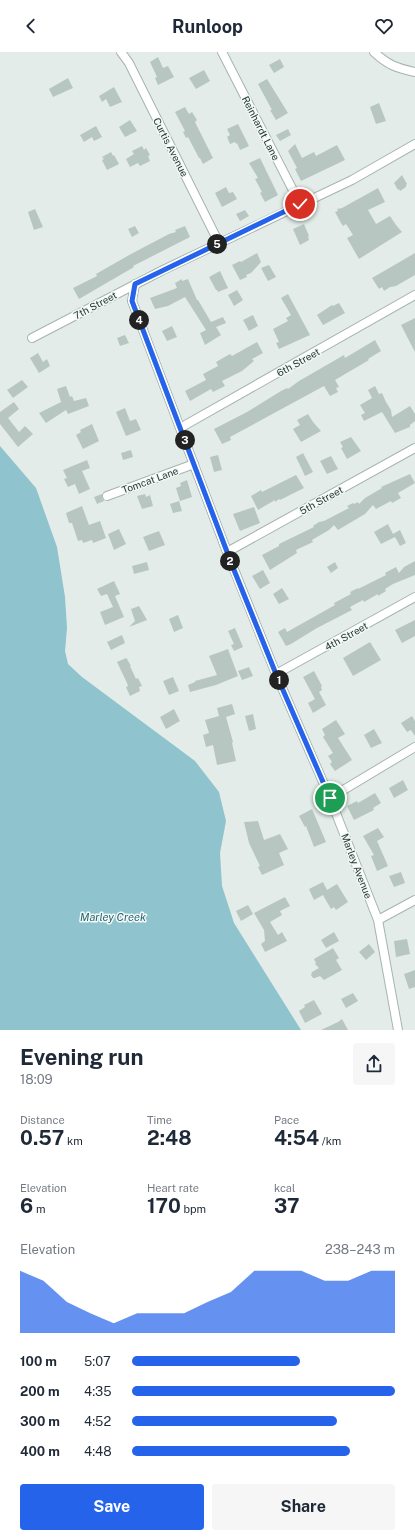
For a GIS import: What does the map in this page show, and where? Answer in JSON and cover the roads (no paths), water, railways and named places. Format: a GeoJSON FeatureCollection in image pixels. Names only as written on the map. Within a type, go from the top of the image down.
{"type":"FeatureCollection","features":[{"type":"Feature","properties":{"kind":"street","name":"Curtis Avenue"},"geometry":{"type":"LineString","coordinates":[[121,52],[143,91],[219,243]]}},
{"type":"Feature","properties":{"kind":"street","name":"Reinhardt Lane"},"geometry":{"type":"LineString","coordinates":[[222,52],[300,204]]}},
{"type":"Feature","properties":{"kind":"street"},"geometry":{"type":"LineString","coordinates":[[374,52],[386,63],[398,69],[415,72]]}},
{"type":"Feature","properties":{"kind":"street","name":"7th Street"},"geometry":{"type":"LineString","coordinates":[[32,338],[135,284],[352,180],[415,144]]}},
{"type":"Feature","properties":{"kind":"street","name":"Marley Avenue"},"geometry":{"type":"LineString","coordinates":[[135,284],[132,301],[227,552],[276,674],[330,798],[378,920],[398,1030]]}},
{"type":"Feature","properties":{"kind":"street","name":"6th Street"},"geometry":{"type":"LineString","coordinates":[[180,428],[415,295]]}},
{"type":"Feature","properties":{"kind":"street","name":"5th Street"},"geometry":{"type":"LineString","coordinates":[[227,552],[415,448]]}},
{"type":"Feature","properties":{"kind":"street","name":"Tomcat Lane"},"geometry":{"type":"LineString","coordinates":[[107,496],[194,464]]}},
{"type":"Feature","properties":{"kind":"street","name":"4th Street"},"geometry":{"type":"LineString","coordinates":[[276,674],[415,597]]}},
{"type":"Feature","properties":{"kind":"street"},"geometry":{"type":"LineString","coordinates":[[330,798],[415,747]]}},
{"type":"Feature","properties":{"kind":"street"},"geometry":{"type":"LineString","coordinates":[[378,920],[415,900]]}},
{"type":"Feature","properties":{"kind":"water","name":"Marley Creek"},"geometry":{"type":"Polygon","coordinates":[[[0,446],[36,488],[57,547],[65,597],[67,628],[65,651],[68,664],[82,677],[195,761],[219,792],[226,821],[220,853],[222,886],[234,923],[301,1030],[0,1030],[0,446]]]}}]}
